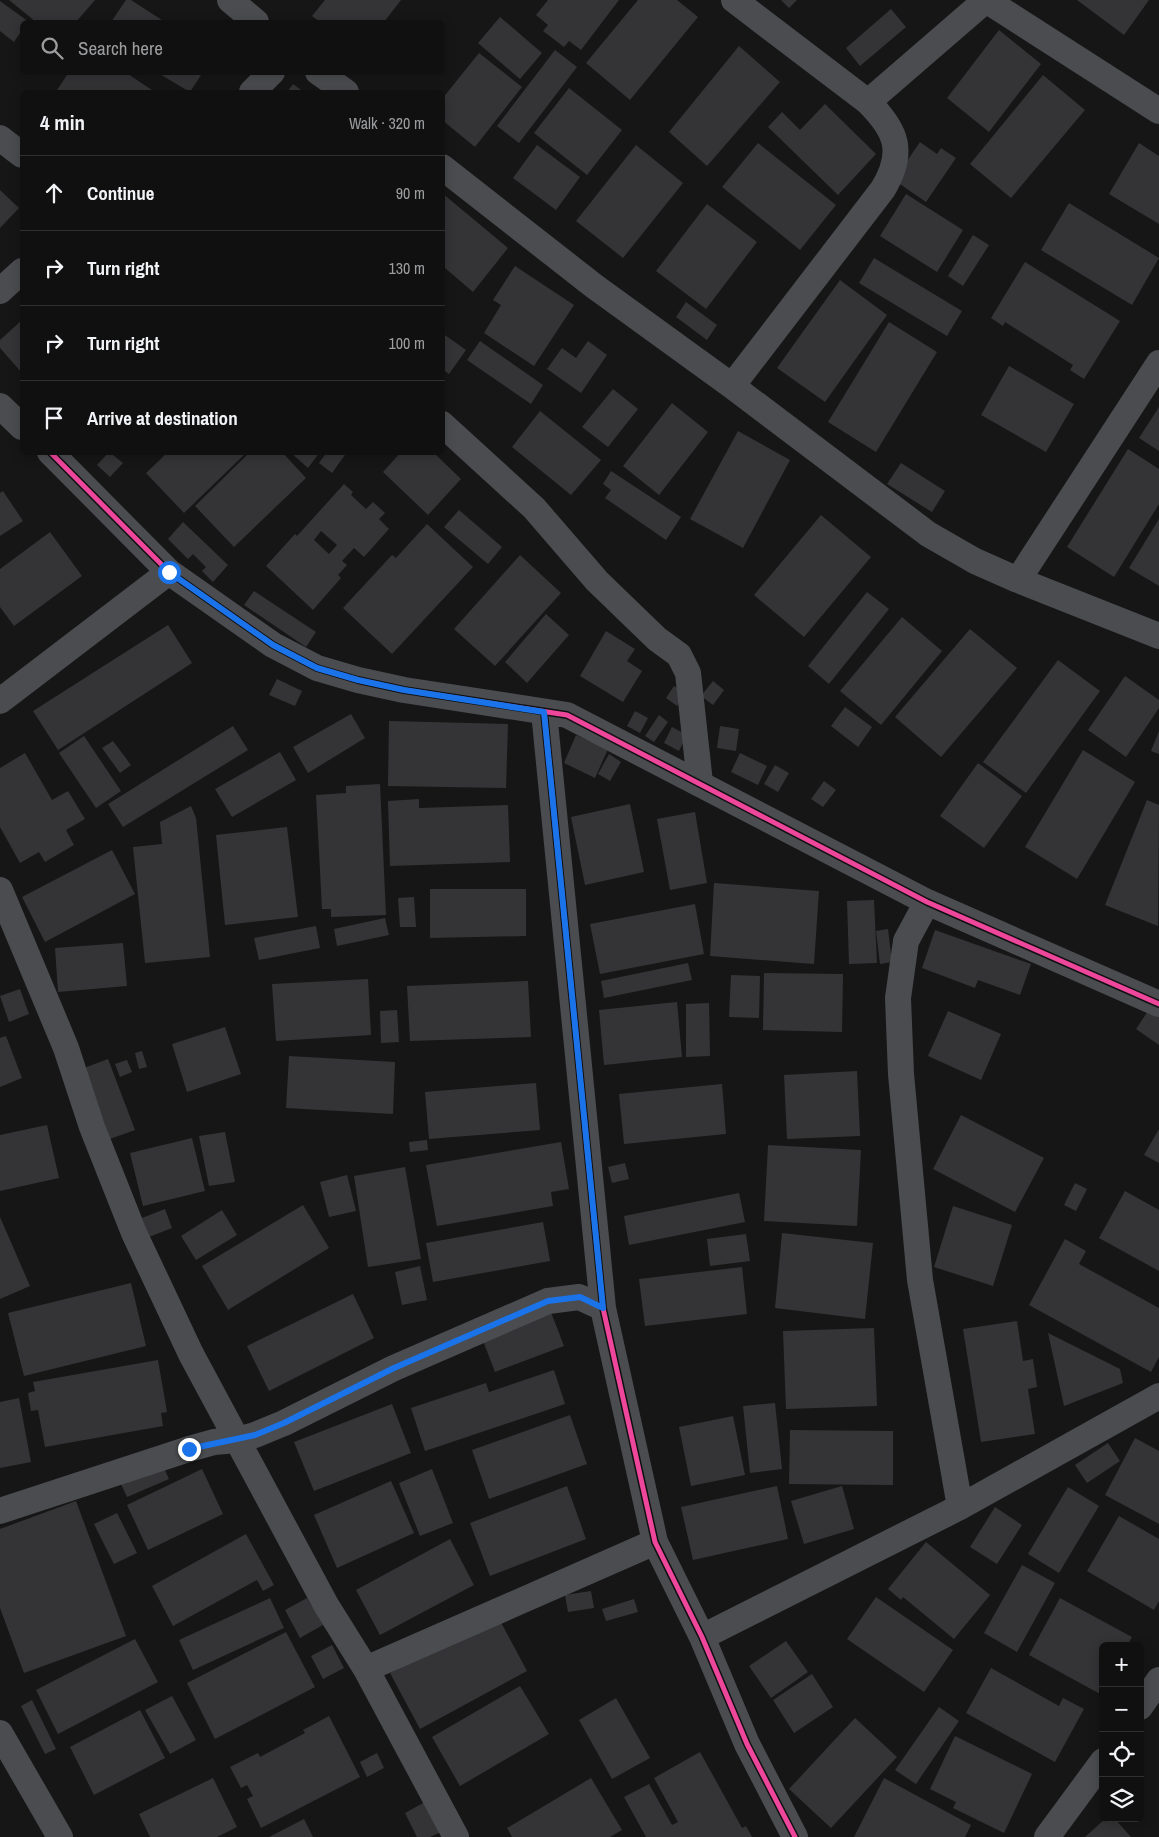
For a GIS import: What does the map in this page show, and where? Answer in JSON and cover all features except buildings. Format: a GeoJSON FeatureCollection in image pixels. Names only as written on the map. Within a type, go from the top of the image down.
{"type":"FeatureCollection","features":[{"type":"Feature","properties":{"kind":"street"},"geometry":{"type":"LineString","coordinates":[[230,0],[254,20]]}},
{"type":"Feature","properties":{"kind":"street"},"geometry":{"type":"LineString","coordinates":[[732,386],[891,175],[896,161],[893,134],[887,120],[868,102],[734,0]]}},
{"type":"Feature","properties":{"kind":"street"},"geometry":{"type":"LineString","coordinates":[[868,102],[986,0],[1159,111]]}},
{"type":"Feature","properties":{"kind":"street"},"geometry":{"type":"LineString","coordinates":[[254,90],[269,75]]}},
{"type":"Feature","properties":{"kind":"street"},"geometry":{"type":"LineString","coordinates":[[322,75],[343,90]]}},
{"type":"Feature","properties":{"kind":"street"},"geometry":{"type":"LineString","coordinates":[[0,138],[20,153]]}},
{"type":"Feature","properties":{"kind":"street"},"geometry":{"type":"LineString","coordinates":[[445,169],[557,258],[732,386],[928,534],[975,561],[1018,580],[1159,636]]}},
{"type":"Feature","properties":{"kind":"street"},"geometry":{"type":"LineString","coordinates":[[0,291],[20,273]]}},
{"type":"Feature","properties":{"kind":"street"},"geometry":{"type":"LineString","coordinates":[[1018,580],[1159,363]]}},
{"type":"Feature","properties":{"kind":"street"},"geometry":{"type":"LineString","coordinates":[[0,406],[20,425]]}},
{"type":"Feature","properties":{"kind":"street"},"geometry":{"type":"LineString","coordinates":[[445,427],[534,508],[597,581],[657,638],[679,656],[688,673],[700,783]]}},
{"type":"Feature","properties":{"kind":"street"},"geometry":{"type":"LineString","coordinates":[[53,455],[169,572],[273,645],[317,668],[358,680],[404,690],[567,715],[700,783],[836,857],[927,902],[1159,1004]]}},
{"type":"Feature","properties":{"kind":"street"},"geometry":{"type":"LineString","coordinates":[[0,701],[169,572]]}},
{"type":"Feature","properties":{"kind":"street"},"geometry":{"type":"LineString","coordinates":[[544,712],[603,1308],[656,1542],[702,1637],[748,1744],[795,1837]]}},
{"type":"Feature","properties":{"kind":"street"},"geometry":{"type":"LineString","coordinates":[[0,890],[66,1048],[92,1127],[134,1234],[191,1354],[326,1604],[366,1669],[456,1837]]}},
{"type":"Feature","properties":{"kind":"street"},"geometry":{"type":"LineString","coordinates":[[927,902],[906,941],[898,998],[901,1074],[920,1280],[960,1507]]}},
{"type":"Feature","properties":{"kind":"street"},"geometry":{"type":"LineString","coordinates":[[0,1511],[189,1449],[214,1442],[237,1440],[284,1423],[394,1368],[548,1301],[580,1297],[603,1308]]}},
{"type":"Feature","properties":{"kind":"street"},"geometry":{"type":"LineString","coordinates":[[702,1637],[960,1507],[1159,1396]]}},
{"type":"Feature","properties":{"kind":"street"},"geometry":{"type":"LineString","coordinates":[[366,1669],[656,1542]]}},
{"type":"Feature","properties":{"kind":"street"},"geometry":{"type":"LineString","coordinates":[[1144,1701],[1159,1680]]}},
{"type":"Feature","properties":{"kind":"street"},"geometry":{"type":"LineString","coordinates":[[0,1732],[60,1837]]}},
{"type":"Feature","properties":{"kind":"street"},"geometry":{"type":"LineString","coordinates":[[1047,1837],[1099,1766]]}},
{"type":"Feature","properties":{"kind":"cycle path"},"geometry":{"type":"LineString","coordinates":[[53,455],[169,572],[273,645],[317,668],[358,680],[404,690],[567,715],[927,902],[1159,1004]]}},
{"type":"Feature","properties":{"kind":"cycle path"},"geometry":{"type":"LineString","coordinates":[[544,712],[603,1308],[655,1542],[702,1637],[747,1744],[795,1837]]}},
{"type":"Feature","properties":{"kind":"route"},"geometry":{"type":"LineString","coordinates":[[169,572],[273,645],[317,668],[358,680],[404,690],[544,712],[603,1308],[580,1297],[566,1297],[548,1301],[394,1368],[284,1423],[255,1435],[237,1440],[214,1442],[189,1449]]}}]}
